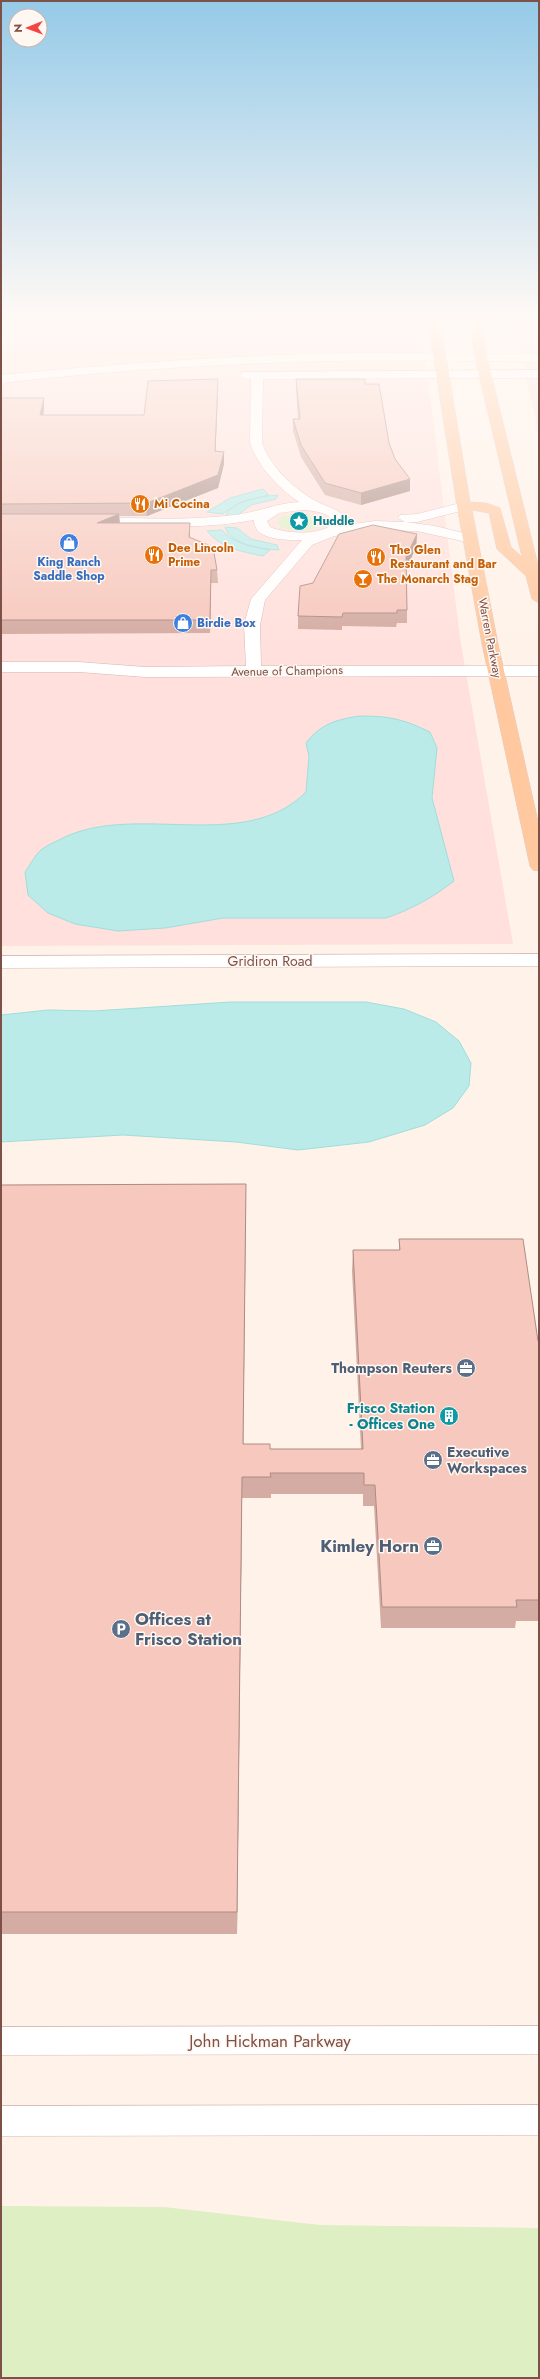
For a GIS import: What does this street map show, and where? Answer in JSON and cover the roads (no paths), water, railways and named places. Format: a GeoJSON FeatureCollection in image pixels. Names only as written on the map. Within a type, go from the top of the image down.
{"type":"FeatureCollection","features":[{"type":"Feature","properties":{"kind":"main road","name":"Warren Parkway"},"geometry":{"type":"LineString","coordinates":[[452,425],[464,506],[495,663],[539,866]]}},
{"type":"Feature","properties":{"kind":"main road"},"geometry":{"type":"LineString","coordinates":[[497,425],[539,599]]}},
{"type":"Feature","properties":{"kind":"main road"},"geometry":{"type":"LineString","coordinates":[[464,506],[486,507],[495,511],[504,549],[533,574]]}},
{"type":"Feature","properties":{"kind":"street"},"geometry":{"type":"LineString","coordinates":[[253,665],[252,625],[258,599],[293,555],[308,542],[339,526],[341,521],[337,515],[306,501],[291,489],[267,465],[258,452],[256,443],[256,425]]}},
{"type":"Feature","properties":{"kind":"street"},"geometry":{"type":"LineString","coordinates":[[291,489],[284,502],[262,516],[260,521],[262,527],[286,542],[293,555]]}},
{"type":"Feature","properties":{"kind":"street"},"geometry":{"type":"LineString","coordinates":[[218,521],[300,506],[324,509],[380,522],[428,528],[471,539]]}},
{"type":"Feature","properties":{"kind":"street"},"geometry":{"type":"LineString","coordinates":[[75,521],[218,521],[301,537],[380,522],[418,518],[464,506]]}},
{"type":"Feature","properties":{"kind":"street"},"geometry":{"type":"LineString","coordinates":[[495,663],[539,657]]}},
{"type":"Feature","properties":{"kind":"street"},"geometry":{"type":"LineString","coordinates":[[495,663],[539,670]]}},
{"type":"Feature","properties":{"kind":"street","name":"Avenue of Champions"},"geometry":{"type":"LineString","coordinates":[[1,667],[79,667],[145,672],[253,665],[294,670],[495,663]]}},
{"type":"Feature","properties":{"kind":"street","name":"Gridiron Road"},"geometry":{"type":"LineString","coordinates":[[1,962],[539,960]]}},
{"type":"Feature","properties":{"kind":"street","name":"John Hickman Parkway"},"geometry":{"type":"LineString","coordinates":[[1,2042],[539,2040]]}},
{"type":"Feature","properties":{"kind":"street"},"geometry":{"type":"LineString","coordinates":[[1,2121],[539,2120]]}},
{"type":"Feature","properties":{"kind":"water"},"geometry":{"type":"Polygon","coordinates":[[[263,489],[269,495],[241,502],[222,514],[207,512],[230,498],[263,489]]]}},
{"type":"Feature","properties":{"kind":"water"},"geometry":{"type":"Polygon","coordinates":[[[278,495],[276,499],[251,505],[236,516],[226,516],[229,511],[240,503],[257,498],[278,495]]]}},
{"type":"Feature","properties":{"kind":"water"},"geometry":{"type":"Polygon","coordinates":[[[225,527],[237,528],[251,539],[277,545],[279,550],[265,549],[240,542],[228,533],[225,527]]]}},
{"type":"Feature","properties":{"kind":"water"},"geometry":{"type":"Polygon","coordinates":[[[222,530],[238,542],[270,550],[263,556],[240,551],[219,542],[207,531],[222,530]]]}},
{"type":"Feature","properties":{"kind":"water"},"geometry":{"type":"Polygon","coordinates":[[[360,716],[380,717],[404,721],[430,732],[437,748],[432,798],[454,881],[438,893],[422,902],[386,918],[223,918],[165,928],[118,931],[75,924],[48,913],[28,895],[25,872],[39,852],[53,843],[87,829],[119,825],[152,824],[219,825],[251,821],[280,811],[306,792],[309,756],[306,743],[311,737],[323,727],[337,721],[360,716]]]}},
{"type":"Feature","properties":{"kind":"water"},"geometry":{"type":"Polygon","coordinates":[[[230,1002],[366,1002],[404,1009],[436,1022],[459,1041],[471,1063],[469,1086],[453,1108],[425,1125],[369,1142],[298,1150],[236,1142],[123,1135],[1,1142],[1,1015],[48,1010],[94,1011],[230,1002]]]}},
{"type":"Feature","properties":{"kind":"place","name":"Mi Cocina"},"geometry":{"type":"Point","coordinates":[140,504]}},
{"type":"Feature","properties":{"kind":"place","name":"Huddle"},"geometry":{"type":"Point","coordinates":[299,521]}},
{"type":"Feature","properties":{"kind":"place","name":"King Ranch Saddle Shop"},"geometry":{"type":"Point","coordinates":[69,543]}},
{"type":"Feature","properties":{"kind":"place","name":"Dee Lincoln Prime"},"geometry":{"type":"Point","coordinates":[154,555]}},
{"type":"Feature","properties":{"kind":"place","name":"The Glen Restaurant and Bar"},"geometry":{"type":"Point","coordinates":[376,557]}},
{"type":"Feature","properties":{"kind":"place","name":"The Monarch Stag"},"geometry":{"type":"Point","coordinates":[363,579]}},
{"type":"Feature","properties":{"kind":"place","name":"Birdie Box"},"geometry":{"type":"Point","coordinates":[183,623]}},
{"type":"Feature","properties":{"kind":"place","name":"Thompson Reuters"},"geometry":{"type":"Point","coordinates":[466,1368]}},
{"type":"Feature","properties":{"kind":"place","name":"Frisco Station - Offices One"},"geometry":{"type":"Point","coordinates":[449,1416]}},
{"type":"Feature","properties":{"kind":"place","name":"Executive Workspaces"},"geometry":{"type":"Point","coordinates":[433,1460]}},
{"type":"Feature","properties":{"kind":"place","name":"Kimley Horn"},"geometry":{"type":"Point","coordinates":[433,1546]}},
{"type":"Feature","properties":{"kind":"place","name":"Offices at Frisco Station"},"geometry":{"type":"Point","coordinates":[121,1629]}}]}
